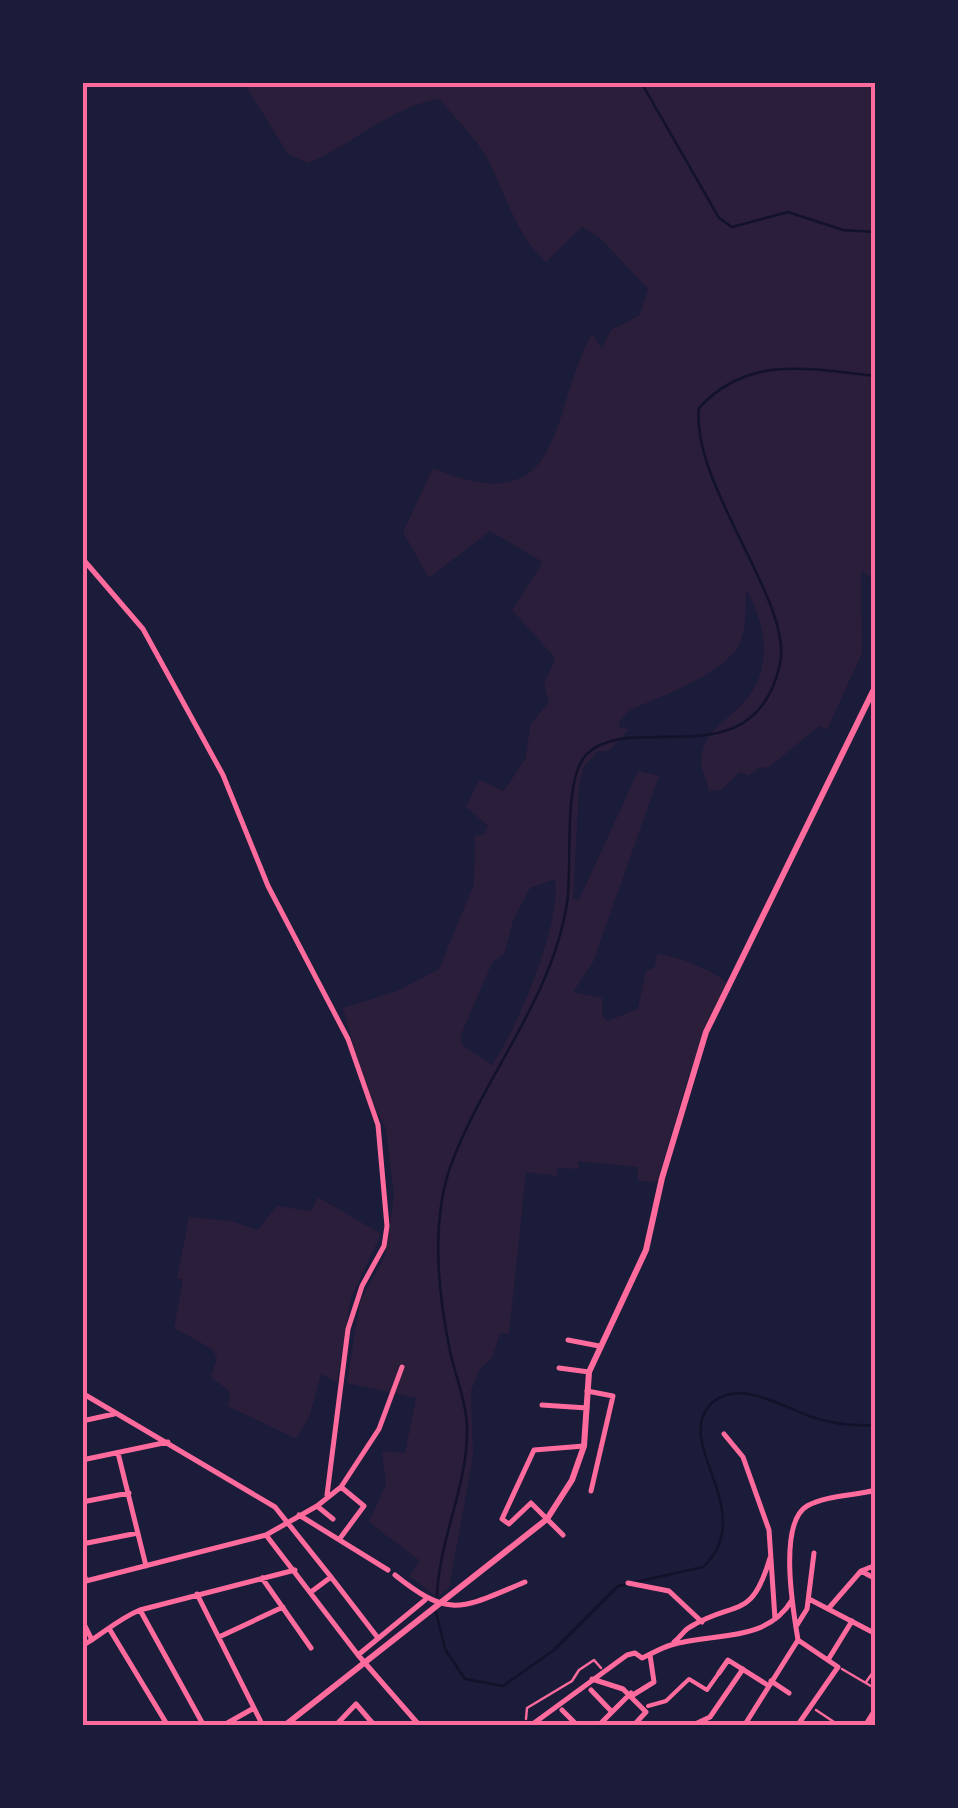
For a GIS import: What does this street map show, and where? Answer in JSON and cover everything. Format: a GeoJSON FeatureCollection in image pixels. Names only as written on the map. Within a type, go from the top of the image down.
{"type":"FeatureCollection","features":[{"type":"Feature","properties":{"kind":"street"},"geometry":{"type":"LineString","coordinates":[[82,558],[143,629],[204,738],[268,886],[339,1018],[378,1124],[388,1212],[384,1246],[355,1303],[345,1344],[327,1495]]}},
{"type":"Feature","properties":{"kind":"street"},"geometry":{"type":"LineString","coordinates":[[284,1726],[547,1519],[572,1480],[584,1446],[589,1372],[638,1274],[706,1032],[876,684]]}},
{"type":"Feature","properties":{"kind":"street"},"geometry":{"type":"LineString","coordinates":[[568,1340],[599,1346]]}},
{"type":"Feature","properties":{"kind":"street"},"geometry":{"type":"LineString","coordinates":[[82,1568],[84,1581],[266,1535],[317,1506],[340,1487],[379,1429],[402,1368]]}},
{"type":"Feature","properties":{"kind":"street"},"geometry":{"type":"LineString","coordinates":[[559,1368],[589,1372]]}},
{"type":"Feature","properties":{"kind":"street"},"geometry":{"type":"LineString","coordinates":[[587,1392],[613,1396],[591,1492]]}},
{"type":"Feature","properties":{"kind":"street"},"geometry":{"type":"LineString","coordinates":[[82,1393],[264,1498],[287,1521],[378,1638]]}},
{"type":"Feature","properties":{"kind":"street"},"geometry":{"type":"LineString","coordinates":[[542,1405],[587,1408]]}},
{"type":"Feature","properties":{"kind":"street"},"geometry":{"type":"LineString","coordinates":[[82,1421],[116,1414]]}},
{"type":"Feature","properties":{"kind":"street"},"geometry":{"type":"LineString","coordinates":[[724,1434],[743,1457],[770,1530],[775,1619]]}},
{"type":"Feature","properties":{"kind":"street"},"geometry":{"type":"LineString","coordinates":[[82,1460],[168,1442]]}},
{"type":"Feature","properties":{"kind":"street"},"geometry":{"type":"LineString","coordinates":[[563,1535],[531,1503],[509,1524],[502,1519],[534,1450],[584,1446]]}},
{"type":"Feature","properties":{"kind":"street"},"geometry":{"type":"LineString","coordinates":[[118,1453],[146,1566]]}},
{"type":"Feature","properties":{"kind":"street"},"geometry":{"type":"LineString","coordinates":[[340,1487],[364,1506],[341,1537]]}},
{"type":"Feature","properties":{"kind":"street"},"geometry":{"type":"LineString","coordinates":[[744,1726],[798,1640],[789,1533],[798,1512],[814,1503],[876,1490]]}},
{"type":"Feature","properties":{"kind":"street"},"geometry":{"type":"LineString","coordinates":[[82,1502],[129,1493]]}},
{"type":"Feature","properties":{"kind":"street"},"geometry":{"type":"LineString","coordinates":[[317,1506],[333,1519]]}},
{"type":"Feature","properties":{"kind":"street"},"geometry":{"type":"LineString","coordinates":[[299,1515],[388,1570]]}},
{"type":"Feature","properties":{"kind":"street"},"geometry":{"type":"LineString","coordinates":[[82,1544],[138,1534]]}},
{"type":"Feature","properties":{"kind":"street"},"geometry":{"type":"LineString","coordinates":[[266,1535],[358,1654],[420,1726]]}},
{"type":"Feature","properties":{"kind":"street"},"geometry":{"type":"LineString","coordinates":[[797,1628],[809,1599],[814,1552]]}},
{"type":"Feature","properties":{"kind":"street"},"geometry":{"type":"LineString","coordinates":[[671,1644],[685,1629],[741,1609],[760,1590],[771,1556]]}},
{"type":"Feature","properties":{"kind":"street"},"geometry":{"type":"LineString","coordinates":[[828,1609],[861,1571],[876,1565]]}},
{"type":"Feature","properties":{"kind":"street"},"geometry":{"type":"LineString","coordinates":[[82,1646],[110,1630],[119,1618],[140,1610],[295,1570]]}},
{"type":"Feature","properties":{"kind":"street"},"geometry":{"type":"LineString","coordinates":[[861,1571],[876,1580]]}},
{"type":"Feature","properties":{"kind":"street"},"geometry":{"type":"LineString","coordinates":[[395,1575],[434,1604],[453,1608],[524,1582]]}},
{"type":"Feature","properties":{"kind":"street"},"geometry":{"type":"LineString","coordinates":[[311,1592],[332,1577]]}},
{"type":"Feature","properties":{"kind":"street"},"geometry":{"type":"LineString","coordinates":[[262,1578],[311,1648]]}},
{"type":"Feature","properties":{"kind":"street"},"geometry":{"type":"LineString","coordinates":[[628,1583],[676,1594],[702,1622]]}},
{"type":"Feature","properties":{"kind":"street"},"geometry":{"type":"LineString","coordinates":[[198,1594],[263,1726]]}},
{"type":"Feature","properties":{"kind":"street"},"geometry":{"type":"LineString","coordinates":[[358,1654],[426,1599]]}},
{"type":"Feature","properties":{"kind":"street"},"geometry":{"type":"LineString","coordinates":[[809,1599],[876,1634]]}},
{"type":"Feature","properties":{"kind":"street"},"geometry":{"type":"LineString","coordinates":[[528,1726],[627,1655],[650,1654],[671,1644],[737,1635],[775,1619],[792,1600]]}},
{"type":"Feature","properties":{"kind":"street"},"geometry":{"type":"LineString","coordinates":[[219,1637],[283,1607]]}},
{"type":"Feature","properties":{"kind":"street"},"geometry":{"type":"LineString","coordinates":[[140,1610],[204,1726]]}},
{"type":"Feature","properties":{"kind":"street"},"geometry":{"type":"LineString","coordinates":[[82,1620],[92,1640]]}},
{"type":"Feature","properties":{"kind":"street"},"geometry":{"type":"LineString","coordinates":[[828,1660],[852,1622]]}},
{"type":"Feature","properties":{"kind":"street"},"geometry":{"type":"LineString","coordinates":[[110,1630],[168,1726]]}},
{"type":"Feature","properties":{"kind":"street"},"geometry":{"type":"LineString","coordinates":[[797,1726],[838,1667],[798,1640]]}},
{"type":"Feature","properties":{"kind":"street"},"geometry":{"type":"LineString","coordinates":[[598,1726],[632,1694],[654,1682],[650,1654]]}},
{"type":"Feature","properties":{"kind":"street"},"geometry":{"type":"LineString","coordinates":[[633,1726],[647,1709],[666,1702],[688,1680],[707,1690],[728,1660],[789,1693]]}},
{"type":"Feature","properties":{"kind":"street"},"geometry":{"type":"LineString","coordinates":[[691,1726],[710,1717],[742,1670]]}},
{"type":"Feature","properties":{"kind":"street"},"geometry":{"type":"LineString","coordinates":[[592,1680],[632,1694],[647,1709]]}},
{"type":"Feature","properties":{"kind":"street"},"geometry":{"type":"LineString","coordinates":[[591,1690],[612,1712]]}},
{"type":"Feature","properties":{"kind":"street"},"geometry":{"type":"LineString","coordinates":[[335,1726],[356,1704],[375,1726]]}},
{"type":"Feature","properties":{"kind":"street"},"geometry":{"type":"LineString","coordinates":[[222,1726],[254,1708]]}},
{"type":"Feature","properties":{"kind":"street"},"geometry":{"type":"LineString","coordinates":[[865,1726],[876,1708]]}},
{"type":"Feature","properties":{"kind":"street"},"geometry":{"type":"LineString","coordinates":[[562,1710],[578,1726]]}},
{"type":"Feature","properties":{"kind":"path"},"geometry":{"type":"LineString","coordinates":[[528,1726],[528,1708],[572,1682],[587,1662],[594,1660],[603,1670]]}},
{"type":"Feature","properties":{"kind":"path"},"geometry":{"type":"LineString","coordinates":[[838,1667],[876,1689]]}},
{"type":"Feature","properties":{"kind":"path"},"geometry":{"type":"LineString","coordinates":[[866,1683],[876,1668]]}},
{"type":"Feature","properties":{"kind":"shaded area"},"geometry":{"type":"Polygon","coordinates":[[[244,83],[875,83],[876,582],[861,570],[862,653],[827,730],[819,726],[768,768],[759,767],[749,776],[740,772],[721,790],[709,791],[701,763],[705,745],[715,729],[748,698],[762,669],[763,637],[746,589],[743,632],[731,655],[690,684],[630,710],[619,722],[620,728],[629,729],[609,751],[598,751],[583,768],[573,898],[579,900],[638,771],[659,776],[593,962],[573,992],[602,998],[602,1016],[607,1021],[638,1009],[646,971],[655,967],[657,954],[695,965],[728,985],[691,1068],[657,1182],[638,1181],[638,1167],[578,1161],[579,1169],[557,1168],[557,1176],[526,1172],[509,1334],[500,1333],[492,1358],[479,1370],[471,1391],[473,1456],[449,1588],[437,1597],[409,1576],[420,1561],[369,1522],[386,1484],[382,1451],[405,1453],[416,1398],[347,1383],[360,1301],[385,1256],[394,1196],[386,1129],[365,1087],[343,1008],[397,991],[439,969],[474,884],[475,836],[484,834],[488,826],[466,807],[479,780],[504,791],[526,758],[530,725],[549,702],[544,685],[555,658],[512,610],[543,562],[490,531],[429,578],[403,532],[433,468],[477,482],[509,482],[531,471],[547,451],[592,334],[602,348],[611,330],[640,315],[648,289],[599,237],[582,227],[546,262],[522,232],[484,153],[439,99],[403,110],[308,163],[288,154],[244,83]],[[555,879],[530,888],[514,918],[504,954],[492,963],[461,1035],[462,1045],[492,1065],[536,975],[555,898],[555,879]]]}},
{"type":"Feature","properties":{"kind":"shaded area"},"geometry":{"type":"Polygon","coordinates":[[[318,1197],[381,1234],[351,1298],[337,1382],[321,1374],[310,1415],[296,1439],[228,1406],[230,1392],[211,1377],[217,1358],[212,1349],[174,1328],[183,1280],[177,1278],[189,1217],[231,1221],[258,1230],[277,1206],[311,1211],[318,1197]]]}},
{"type":"Feature","properties":{"kind":"waterway"},"geometry":{"type":"LineString","coordinates":[[641,82],[719,218],[732,227],[788,212],[843,230],[876,232]]}},
{"type":"Feature","properties":{"kind":"waterway"},"geometry":{"type":"LineString","coordinates":[[437,1596],[463,1468],[467,1425],[442,1306],[440,1210],[451,1165],[465,1132],[532,1005],[559,938],[569,887],[571,804],[579,767],[586,755],[606,742],[719,733],[745,722],[766,700],[780,664],[780,639],[772,609],[710,472],[701,439],[699,408],[718,391],[759,372],[804,369],[876,376]]}},
{"type":"Feature","properties":{"kind":"waterway"},"geometry":{"type":"LineString","coordinates":[[436,1612],[445,1649],[465,1679],[503,1686],[554,1650],[618,1586],[703,1567],[718,1546],[723,1524],[701,1437],[702,1419],[712,1403],[737,1393],[752,1395],[822,1420],[876,1425]]}}]}
